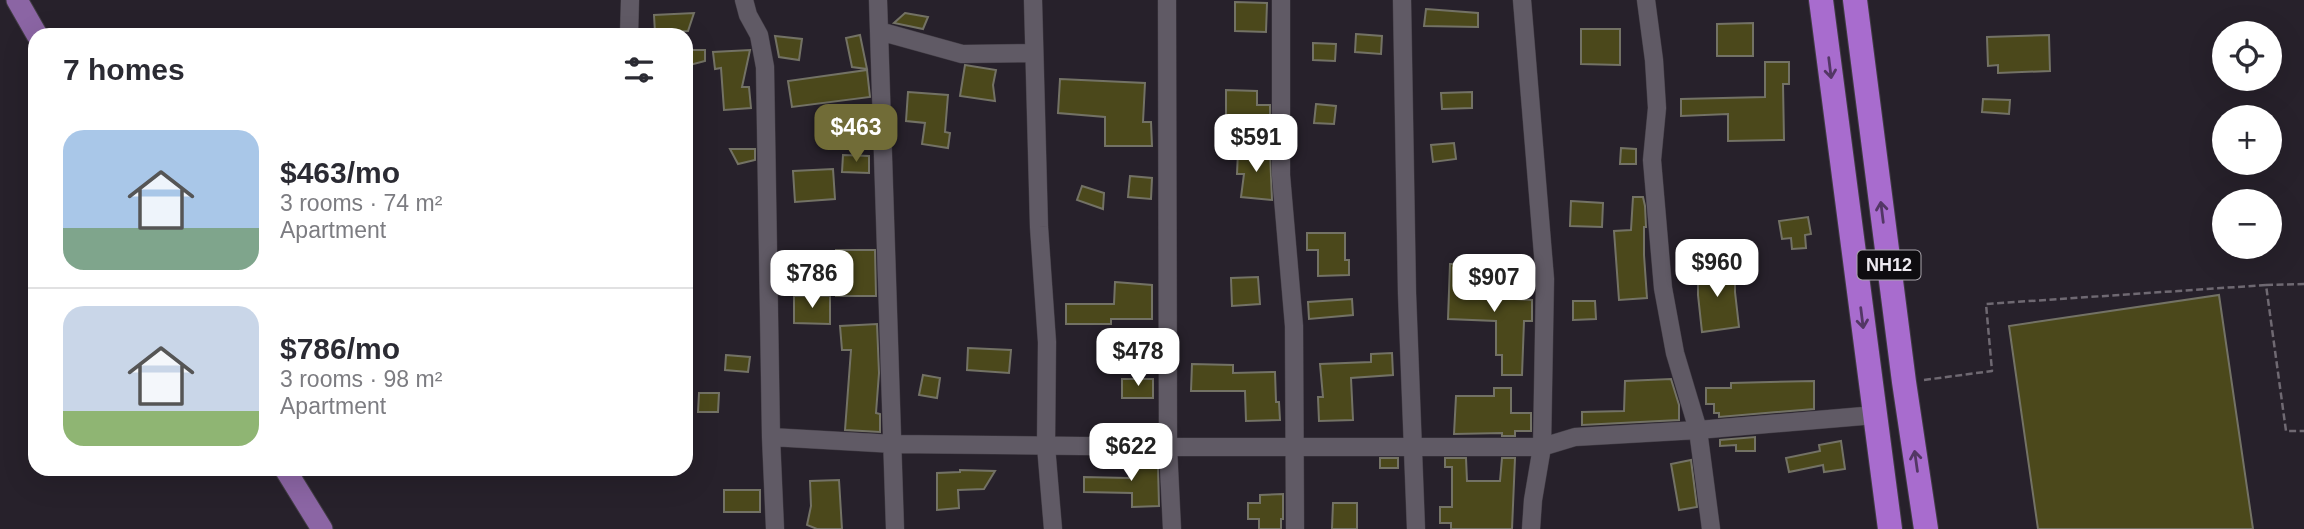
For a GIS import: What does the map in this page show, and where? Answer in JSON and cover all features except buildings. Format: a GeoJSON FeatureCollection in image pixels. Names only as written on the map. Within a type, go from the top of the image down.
{"type":"FeatureCollection","features":[{"type":"Feature","properties":{"kind":"highway","name":"NH12"},"geometry":{"type":"LineString","coordinates":[[1821,0],[1890,529]]}},
{"type":"Feature","properties":{"kind":"highway","name":"NH12"},"geometry":{"type":"LineString","coordinates":[[1855,0],[1904,382],[1926,529]]}},
{"type":"Feature","properties":{"kind":"main road"},"geometry":{"type":"LineString","coordinates":[[18,0],[33,28]]}},
{"type":"Feature","properties":{"kind":"main road"},"geometry":{"type":"LineString","coordinates":[[289,476],[322,529]]}},
{"type":"Feature","properties":{"kind":"street"},"geometry":{"type":"LineString","coordinates":[[629,28],[630,0]]}},
{"type":"Feature","properties":{"kind":"street"},"geometry":{"type":"LineString","coordinates":[[744,0],[748,15],[759,34],[765,67],[775,529]]}},
{"type":"Feature","properties":{"kind":"street"},"geometry":{"type":"LineString","coordinates":[[878,0],[895,529]]}},
{"type":"Feature","properties":{"kind":"street"},"geometry":{"type":"LineString","coordinates":[[1033,0],[1039,227],[1047,342],[1046,446],[1053,529]]}},
{"type":"Feature","properties":{"kind":"street"},"geometry":{"type":"LineString","coordinates":[[1167,0],[1168,447],[1172,529]]}},
{"type":"Feature","properties":{"kind":"street"},"geometry":{"type":"LineString","coordinates":[[1281,0],[1281,175],[1294,326],[1295,529]]}},
{"type":"Feature","properties":{"kind":"street"},"geometry":{"type":"LineString","coordinates":[[1402,0],[1407,293],[1416,529]]}},
{"type":"Feature","properties":{"kind":"street"},"geometry":{"type":"LineString","coordinates":[[1522,0],[1545,279],[1542,447],[1531,529]]}},
{"type":"Feature","properties":{"kind":"street"},"geometry":{"type":"LineString","coordinates":[[1646,0],[1657,108],[1652,160],[1663,288],[1675,353],[1698,430],[1711,529]]}},
{"type":"Feature","properties":{"kind":"street"},"geometry":{"type":"LineString","coordinates":[[879,31],[962,54],[1034,53]]}},
{"type":"Feature","properties":{"kind":"street"},"geometry":{"type":"LineString","coordinates":[[771,437],[894,444],[1046,446],[1542,447],[1575,437],[1875,415]]}},
{"type":"Feature","properties":{"kind":"path"},"geometry":{"type":"LineString","coordinates":[[1904,382],[1992,371],[1986,304],[2304,284]]}},
{"type":"Feature","properties":{"kind":"path"},"geometry":{"type":"LineString","coordinates":[[2266,285],[2286,431],[2304,431]]}}]}
